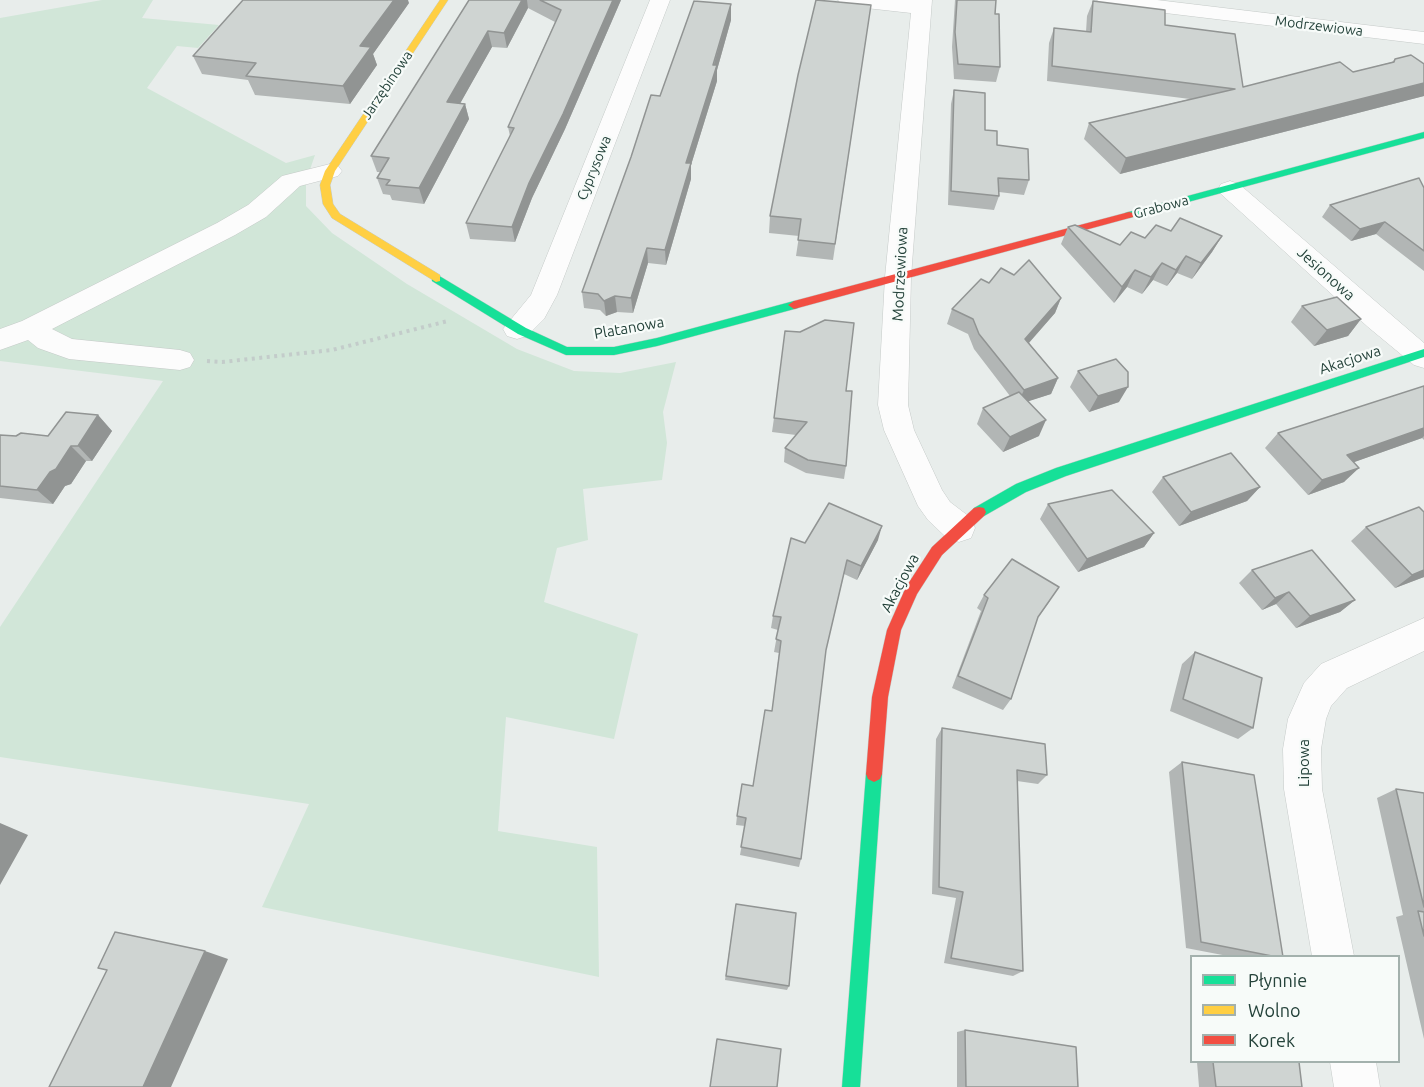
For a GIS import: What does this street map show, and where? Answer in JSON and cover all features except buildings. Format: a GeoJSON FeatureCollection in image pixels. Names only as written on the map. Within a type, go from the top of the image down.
{"type":"FeatureCollection","features":[{"type":"Feature","properties":{"kind":"street","name":"Jarzębinowa"},"geometry":{"type":"LineString","coordinates":[[330,171],[444,0]]}},
{"type":"Feature","properties":{"kind":"street","name":"Cyprysowa"},"geometry":{"type":"LineString","coordinates":[[517,328],[534,312],[544,295],[660,0]]}},
{"type":"Feature","properties":{"kind":"street"},"geometry":{"type":"LineString","coordinates":[[848,0],[921,4]]}},
{"type":"Feature","properties":{"kind":"street","name":"Modrzewiowa"},"geometry":{"type":"LineString","coordinates":[[1107,0],[1424,38]]}},
{"type":"Feature","properties":{"kind":"street","name":"Modrzewiowa"},"geometry":{"type":"LineString","coordinates":[[921,4],[898,277],[893,405],[895,418],[929,497],[939,511],[959,528]]}},
{"type":"Feature","properties":{"kind":"street","name":"Grabowa"},"geometry":{"type":"LineString","coordinates":[[898,277],[1424,135]]}},
{"type":"Feature","properties":{"kind":"street","name":"Platanowa"},"geometry":{"type":"LineString","coordinates":[[330,171],[326,179],[325,196],[336,216],[517,328],[563,350],[588,352],[622,350],[898,277]]}},
{"type":"Feature","properties":{"kind":"street"},"geometry":{"type":"LineString","coordinates":[[0,340],[32,328],[248,217],[291,181],[309,174],[330,171]]}},
{"type":"Feature","properties":{"kind":"street","name":"Jesionowa"},"geometry":{"type":"LineString","coordinates":[[1230,189],[1378,321],[1423,355]]}},
{"type":"Feature","properties":{"kind":"street"},"geometry":{"type":"LineString","coordinates":[[32,328],[48,341],[69,349],[180,360]]}},
{"type":"Feature","properties":{"kind":"street","name":"Akacjowa"},"geometry":{"type":"LineString","coordinates":[[851,1087],[880,697],[888,652],[900,615],[920,574],[937,550],[959,528],[1006,495],[1043,479],[1423,355]]}},
{"type":"Feature","properties":{"kind":"street","name":"Lipowa"},"geometry":{"type":"LineString","coordinates":[[1333,955],[1303,789],[1302,749],[1307,719],[1317,695],[1334,676],[1354,664],[1424,634]]}},
{"type":"Feature","properties":{"kind":"street"},"geometry":{"type":"LineString","coordinates":[[1353,1063],[1357,1087]]}},
{"type":"Feature","properties":{"kind":"path"},"geometry":{"type":"LineString","coordinates":[[180,360],[222,362],[332,350],[462,318],[483,307]]}},
{"type":"Feature","properties":{"kind":"green space"},"geometry":{"type":"Polygon","coordinates":[[[102,0],[153,0],[142,18],[219,25],[198,48],[177,46],[147,88],[286,163],[315,155],[306,181],[306,206],[332,233],[407,284],[517,349],[574,371],[620,373],[676,362],[663,412],[667,443],[662,480],[583,489],[588,540],[557,548],[544,602],[638,634],[614,739],[506,717],[498,831],[597,847],[599,977],[262,907],[309,804],[0,757],[0,627],[163,381],[0,361],[0,18],[102,0]]]}},
{"type":"Feature","properties":{"kind":"traffic: fast"},"geometry":{"type":"LineString","coordinates":[[1129,215],[1424,135]]}},
{"type":"Feature","properties":{"kind":"traffic: fast"},"geometry":{"type":"LineString","coordinates":[[436,278],[522,331],[566,351],[614,351],[657,342],[794,305]]}},
{"type":"Feature","properties":{"kind":"traffic: fast"},"geometry":{"type":"LineString","coordinates":[[979,512],[1021,488],[1061,472],[1424,353]]}},
{"type":"Feature","properties":{"kind":"traffic: fast"},"geometry":{"type":"LineString","coordinates":[[851,1087],[874,774]]}},
{"type":"Feature","properties":{"kind":"traffic: slow"},"geometry":{"type":"LineString","coordinates":[[436,278],[336,216],[328,204],[325,185],[330,171],[444,0]]}},
{"type":"Feature","properties":{"kind":"traffic: jam"},"geometry":{"type":"LineString","coordinates":[[794,305],[1129,215]]}},
{"type":"Feature","properties":{"kind":"traffic: jam"},"geometry":{"type":"LineString","coordinates":[[874,774],[880,697],[894,630],[911,591],[937,551],[979,512]]}}]}
